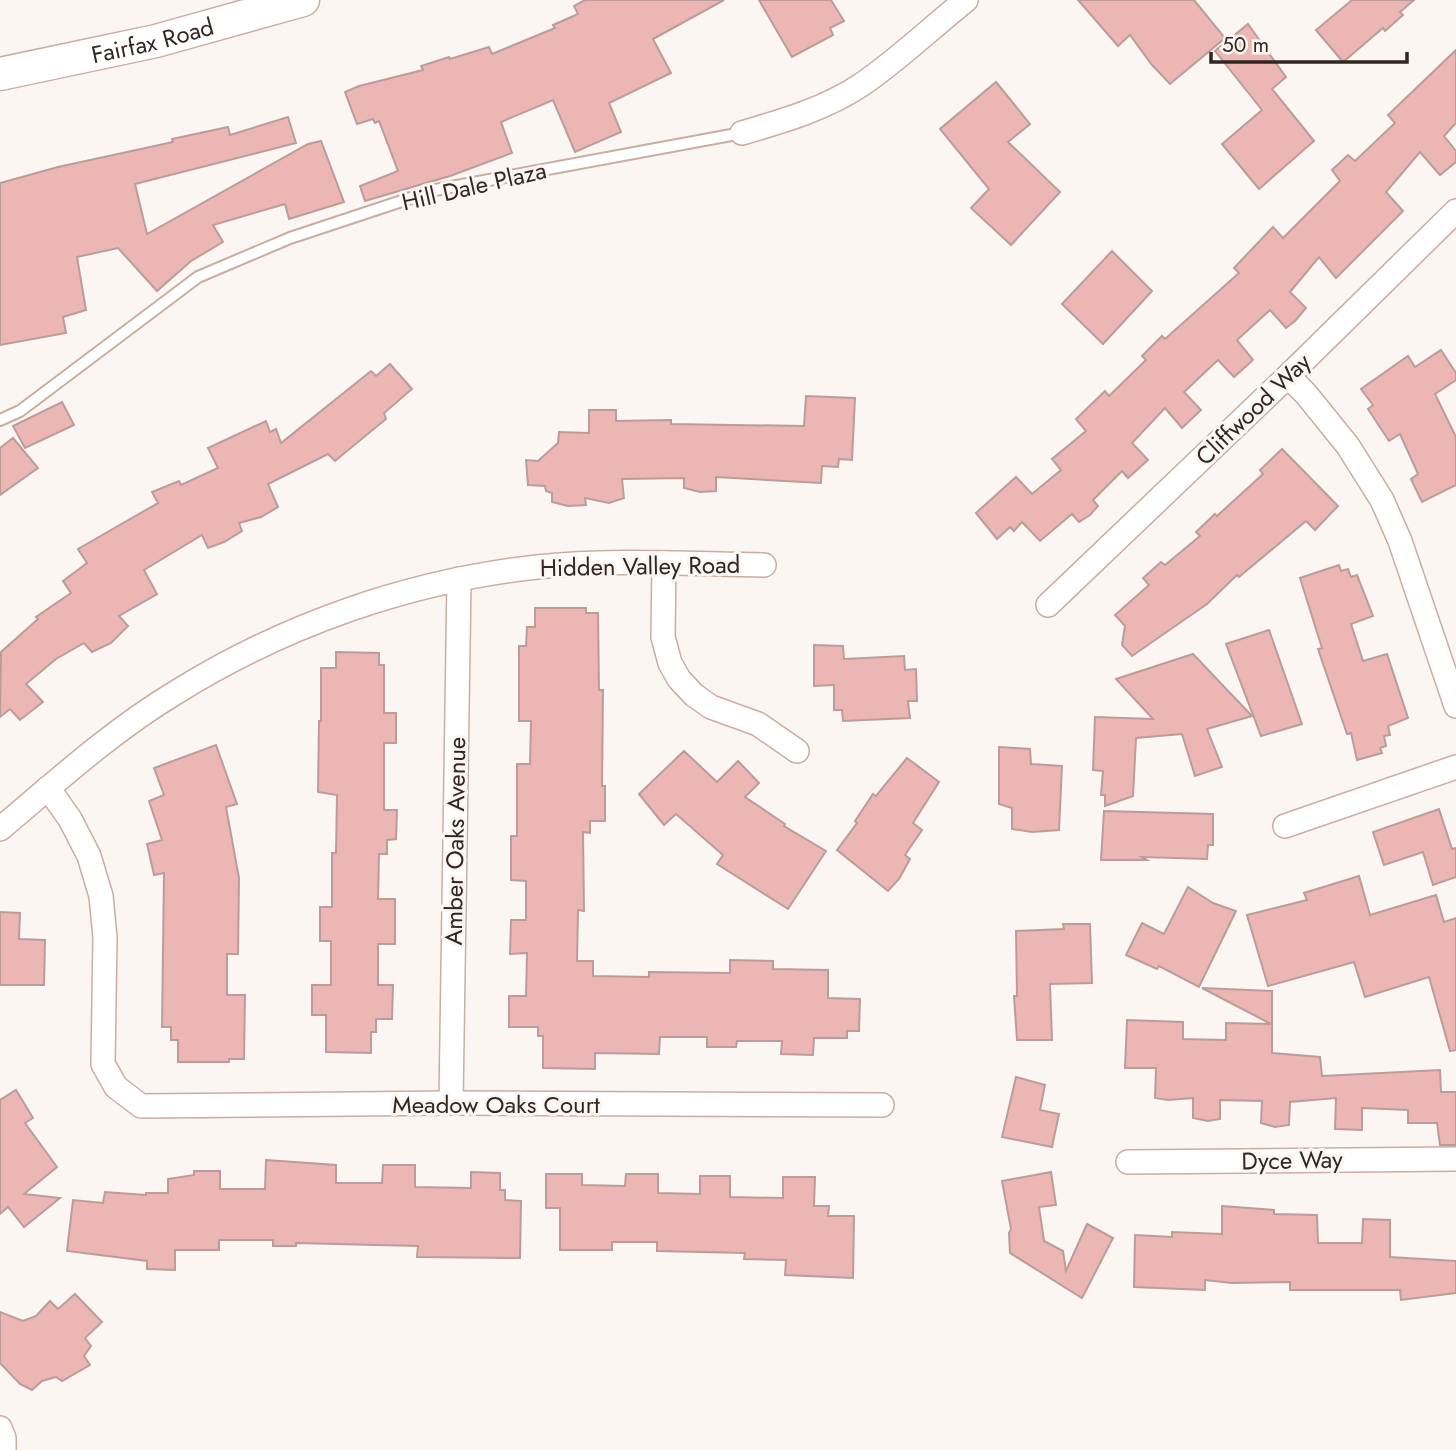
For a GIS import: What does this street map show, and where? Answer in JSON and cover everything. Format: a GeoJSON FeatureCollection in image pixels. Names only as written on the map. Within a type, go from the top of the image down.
{"type":"FeatureCollection","features":[{"type":"Feature","properties":{"kind":"main road","name":"Fairfax Road"},"geometry":{"type":"LineString","coordinates":[[0,74],[156,41],[303,0]]}},
{"type":"Feature","properties":{"kind":"street","name":"Hill Dale Plaza"},"geometry":{"type":"LineString","coordinates":[[742,133],[801,115],[862,85],[966,0]]}},
{"type":"Feature","properties":{"kind":"street","name":"Cliffwood Way"},"geometry":{"type":"LineString","coordinates":[[1048,605],[1456,211]]}},
{"type":"Feature","properties":{"kind":"street"},"geometry":{"type":"LineString","coordinates":[[1288,376],[1348,446],[1382,500],[1400,541],[1456,706]]}},
{"type":"Feature","properties":{"kind":"street","name":"Hidden Valley Road"},"geometry":{"type":"LineString","coordinates":[[0,830],[114,734],[174,693],[238,657],[334,615],[380,599],[459,579],[537,567],[610,563],[764,565]]}},
{"type":"Feature","properties":{"kind":"street"},"geometry":{"type":"LineString","coordinates":[[664,564],[663,637],[670,663],[679,679],[694,695],[711,707],[758,724],[797,751]]}},
{"type":"Feature","properties":{"kind":"street","name":"Amber Oaks Avenue"},"geometry":{"type":"LineString","coordinates":[[451,1103],[459,579]]}},
{"type":"Feature","properties":{"kind":"street"},"geometry":{"type":"LineString","coordinates":[[1285,826],[1456,767]]}},
{"type":"Feature","properties":{"kind":"street","name":"Meadow Oaks Court"},"geometry":{"type":"LineString","coordinates":[[48,788],[71,819],[89,856],[101,896],[105,937],[103,1064],[116,1087],[141,1106],[451,1103],[882,1105]]}},
{"type":"Feature","properties":{"kind":"street","name":"Dyce Way"},"geometry":{"type":"LineString","coordinates":[[1128,1162],[1456,1158]]}},
{"type":"Feature","properties":{"kind":"street"},"geometry":{"type":"LineString","coordinates":[[0,1428],[4,1438],[4,1450]]}},
{"type":"Feature","properties":{"kind":"lane","name":"Hill Dale Plaza"},"geometry":{"type":"LineString","coordinates":[[0,420],[20,411],[198,277],[290,238],[435,190],[742,133]]}},
{"type":"Feature","properties":{"kind":"building"},"geometry":{"type":"Polygon","coordinates":[[[585,0],[724,0],[653,39],[671,73],[609,103],[621,132],[575,152],[553,100],[501,122],[512,153],[450,176],[365,201],[360,186],[398,171],[379,121],[375,123],[373,119],[357,124],[345,92],[423,70],[421,66],[449,57],[450,59],[489,47],[492,54],[555,28],[553,25],[578,14],[574,6],[585,0]]]}},
{"type":"Feature","properties":{"kind":"building"},"geometry":{"type":"Polygon","coordinates":[[[759,0],[831,0],[844,21],[830,28],[833,35],[792,57],[759,0]]]}},
{"type":"Feature","properties":{"kind":"building"},"geometry":{"type":"Polygon","coordinates":[[[1078,0],[1194,0],[1225,38],[1170,84],[1130,35],[1118,46],[1078,0]]]}},
{"type":"Feature","properties":{"kind":"building"},"geometry":{"type":"Polygon","coordinates":[[[1352,0],[1414,0],[1400,12],[1403,15],[1385,31],[1383,28],[1343,62],[1316,30],[1352,0]]]}},
{"type":"Feature","properties":{"kind":"building"},"geometry":{"type":"Polygon","coordinates":[[[1248,24],[1286,77],[1272,89],[1314,141],[1259,189],[1222,144],[1262,110],[1215,51],[1248,24]]]}},
{"type":"Feature","properties":{"kind":"building"},"geometry":{"type":"Polygon","coordinates":[[[1456,50],[1456,123],[1444,136],[1456,151],[1456,162],[1440,175],[1420,152],[1386,192],[1403,211],[1336,278],[1319,257],[1290,292],[1306,308],[1295,321],[1286,328],[1270,310],[1237,340],[1253,360],[1234,377],[1218,360],[1184,392],[1201,410],[1182,428],[1165,408],[1132,443],[1148,460],[1128,478],[1122,471],[1093,500],[1098,506],[1090,515],[1079,522],[1072,514],[1040,541],[1022,522],[1014,531],[1010,527],[997,539],[976,513],[1016,477],[1032,494],[1061,470],[1052,459],[1086,431],[1076,419],[1105,391],[1109,396],[1146,360],[1142,356],[1162,336],[1165,339],[1239,273],[1234,268],[1273,227],[1283,238],[1340,181],[1332,170],[1348,155],[1355,161],[1395,123],[1388,115],[1456,50]]]}},
{"type":"Feature","properties":{"kind":"building"},"geometry":{"type":"Polygon","coordinates":[[[996,82],[1030,124],[1008,142],[1060,192],[1011,245],[971,208],[989,189],[940,129],[996,82]]]}},
{"type":"Feature","properties":{"kind":"building"},"geometry":{"type":"Polygon","coordinates":[[[288,117],[296,143],[135,184],[147,234],[308,144],[321,141],[344,202],[289,219],[285,204],[213,225],[223,242],[191,261],[157,291],[118,248],[77,257],[86,310],[63,317],[66,333],[0,345],[0,183],[228,127],[230,135],[288,117]]]}},
{"type":"Feature","properties":{"kind":"building"},"geometry":{"type":"Polygon","coordinates":[[[1112,251],[1152,291],[1103,344],[1062,304],[1112,251]]]}},
{"type":"Feature","properties":{"kind":"building"},"geometry":{"type":"Polygon","coordinates":[[[1441,350],[1456,373],[1456,380],[1435,394],[1456,437],[1456,485],[1422,502],[1411,479],[1418,474],[1400,434],[1389,441],[1368,409],[1373,405],[1361,389],[1408,356],[1415,367],[1441,350]]]}},
{"type":"Feature","properties":{"kind":"building"},"geometry":{"type":"Polygon","coordinates":[[[390,364],[412,389],[384,413],[386,419],[335,461],[328,454],[268,484],[278,507],[261,517],[239,523],[242,531],[208,548],[202,535],[144,570],[157,594],[119,616],[128,626],[111,643],[92,652],[84,643],[56,659],[26,684],[43,702],[20,720],[10,709],[0,717],[1,652],[38,619],[36,617],[71,593],[63,581],[87,563],[78,549],[158,503],[152,492],[179,481],[181,485],[218,468],[208,448],[266,421],[270,432],[276,429],[281,443],[371,371],[376,376],[390,364]]]}},
{"type":"Feature","properties":{"kind":"building"},"geometry":{"type":"Polygon","coordinates":[[[806,396],[855,398],[852,460],[839,459],[838,467],[822,466],[821,483],[716,477],[716,491],[700,492],[684,488],[684,478],[622,479],[624,498],[609,503],[585,498],[586,505],[568,506],[552,502],[552,493],[546,491],[545,486],[528,485],[526,460],[538,461],[558,443],[559,432],[589,433],[589,410],[616,410],[616,421],[671,420],[671,424],[804,426],[806,396]]]}},
{"type":"Feature","properties":{"kind":"building"},"geometry":{"type":"Polygon","coordinates":[[[62,402],[74,425],[25,448],[13,426],[62,402]]]}},
{"type":"Feature","properties":{"kind":"building"},"geometry":{"type":"Polygon","coordinates":[[[13,438],[38,468],[0,495],[0,448],[13,438]]]}},
{"type":"Feature","properties":{"kind":"building"},"geometry":{"type":"Polygon","coordinates":[[[1282,449],[1338,506],[1315,530],[1306,521],[1239,577],[1237,575],[1207,604],[1132,656],[1122,645],[1125,626],[1115,615],[1149,585],[1143,578],[1161,562],[1165,565],[1200,536],[1196,532],[1263,474],[1260,470],[1282,449]]]}},
{"type":"Feature","properties":{"kind":"building"},"geometry":{"type":"Polygon","coordinates":[[[1339,565],[1341,571],[1348,569],[1351,577],[1357,575],[1373,616],[1351,624],[1363,661],[1387,654],[1408,718],[1388,726],[1390,735],[1384,736],[1386,746],[1380,748],[1382,753],[1357,760],[1351,733],[1347,734],[1318,649],[1322,648],[1300,578],[1339,565]]]}},
{"type":"Feature","properties":{"kind":"building"},"geometry":{"type":"Polygon","coordinates":[[[535,608],[586,608],[586,613],[598,613],[599,690],[603,690],[602,786],[605,786],[605,821],[590,821],[590,833],[583,832],[584,911],[578,910],[577,961],[593,961],[593,976],[649,977],[649,972],[730,973],[730,960],[773,961],[773,969],[828,970],[828,998],[860,999],[859,1031],[847,1031],[847,1038],[814,1038],[813,1055],[781,1054],[782,1041],[737,1041],[736,1047],[707,1047],[707,1037],[660,1037],[659,1054],[595,1053],[595,1069],[543,1068],[543,1036],[538,1036],[538,1027],[509,1027],[509,996],[526,996],[527,953],[510,954],[511,920],[526,920],[526,881],[511,880],[511,836],[517,836],[517,764],[530,764],[531,721],[519,721],[519,646],[526,646],[527,627],[535,627],[535,608]]]}},
{"type":"Feature","properties":{"kind":"building"},"geometry":{"type":"Polygon","coordinates":[[[1269,630],[1302,724],[1261,736],[1226,644],[1269,630]]]}},
{"type":"Feature","properties":{"kind":"building"},"geometry":{"type":"Polygon","coordinates":[[[814,645],[843,646],[844,659],[904,656],[905,670],[916,669],[917,701],[908,701],[910,718],[843,721],[842,710],[834,710],[834,685],[814,686],[814,645]]]}},
{"type":"Feature","properties":{"kind":"building"},"geometry":{"type":"Polygon","coordinates":[[[336,652],[379,653],[379,665],[384,665],[384,713],[396,713],[396,743],[384,743],[384,810],[397,810],[396,839],[387,840],[387,854],[379,854],[378,899],[395,899],[395,944],[378,944],[378,985],[393,985],[392,1019],[376,1019],[376,1032],[371,1032],[371,1053],[326,1052],[326,1015],[312,1015],[312,985],[331,985],[331,941],[320,941],[320,907],[332,907],[332,853],[336,853],[337,795],[318,792],[319,721],[321,668],[336,668],[336,652]]]}},
{"type":"Feature","properties":{"kind":"building"},"geometry":{"type":"Polygon","coordinates":[[[1193,654],[1252,716],[1207,729],[1222,767],[1195,776],[1182,734],[1136,738],[1133,796],[1105,806],[1105,795],[1101,795],[1103,771],[1093,770],[1095,717],[1153,719],[1116,679],[1193,654]]]}},
{"type":"Feature","properties":{"kind":"building"},"geometry":{"type":"Polygon","coordinates":[[[216,745],[237,804],[226,807],[239,878],[238,954],[227,954],[227,995],[245,995],[244,1059],[229,1059],[229,1062],[178,1062],[178,1040],[171,1040],[171,1027],[162,1027],[164,873],[154,875],[147,844],[162,840],[149,801],[164,795],[154,768],[216,745]]]}},
{"type":"Feature","properties":{"kind":"building"},"geometry":{"type":"Polygon","coordinates":[[[999,747],[1030,749],[1031,764],[1062,766],[1059,830],[1032,832],[1012,829],[1012,808],[999,804],[999,747]]]}},
{"type":"Feature","properties":{"kind":"building"},"geometry":{"type":"Polygon","coordinates":[[[684,751],[717,782],[738,761],[759,783],[745,797],[785,824],[784,826],[826,851],[788,909],[717,864],[723,855],[676,814],[664,825],[639,794],[684,751]]]}},
{"type":"Feature","properties":{"kind":"building"},"geometry":{"type":"Polygon","coordinates":[[[907,758],[939,782],[913,823],[922,830],[905,855],[910,859],[899,879],[888,891],[837,850],[857,823],[855,821],[873,794],[876,796],[907,758]]]}},
{"type":"Feature","properties":{"kind":"building"},"geometry":{"type":"Polygon","coordinates":[[[1439,809],[1452,849],[1456,848],[1456,877],[1433,885],[1423,852],[1384,865],[1373,832],[1439,809]]]}},
{"type":"Feature","properties":{"kind":"building"},"geometry":{"type":"Polygon","coordinates":[[[1104,811],[1213,814],[1213,845],[1208,845],[1207,859],[1142,857],[1147,860],[1101,860],[1104,811]]]}},
{"type":"Feature","properties":{"kind":"building"},"geometry":{"type":"Polygon","coordinates":[[[1359,876],[1370,915],[1436,895],[1444,922],[1456,918],[1456,1050],[1450,1051],[1429,977],[1365,997],[1354,962],[1268,986],[1247,915],[1307,900],[1304,893],[1359,876]]]}},
{"type":"Feature","properties":{"kind":"building"},"geometry":{"type":"Polygon","coordinates":[[[1188,887],[1213,903],[1236,911],[1199,987],[1159,966],[1157,969],[1126,955],[1142,923],[1164,934],[1188,887]]]}},
{"type":"Feature","properties":{"kind":"building"},"geometry":{"type":"Polygon","coordinates":[[[0,912],[20,913],[19,939],[45,940],[44,985],[0,985],[0,912]]]}},
{"type":"Feature","properties":{"kind":"building"},"geometry":{"type":"Polygon","coordinates":[[[1063,924],[1090,924],[1092,983],[1050,984],[1052,1040],[1017,1040],[1014,996],[1017,996],[1016,931],[1064,929],[1063,924]]]}},
{"type":"Feature","properties":{"kind":"building"},"geometry":{"type":"Polygon","coordinates":[[[1202,988],[1272,991],[1272,1053],[1320,1057],[1322,1076],[1440,1070],[1441,1092],[1456,1092],[1456,1145],[1440,1145],[1437,1123],[1408,1123],[1408,1110],[1362,1108],[1362,1130],[1335,1129],[1336,1098],[1290,1102],[1289,1125],[1275,1127],[1261,1123],[1262,1101],[1220,1100],[1220,1119],[1208,1121],[1193,1118],[1193,1098],[1155,1098],[1156,1068],[1125,1068],[1127,1020],[1183,1022],[1183,1039],[1226,1040],[1226,1023],[1271,1024],[1202,988]]]}},
{"type":"Feature","properties":{"kind":"building"},"geometry":{"type":"Polygon","coordinates":[[[1016,1077],[1045,1085],[1040,1110],[1059,1114],[1052,1147],[1002,1137],[1016,1077]]]}},
{"type":"Feature","properties":{"kind":"building"},"geometry":{"type":"Polygon","coordinates":[[[16,1090],[33,1118],[25,1123],[57,1167],[24,1194],[60,1198],[24,1227],[8,1207],[0,1214],[0,1100],[16,1090]]]}},
{"type":"Feature","properties":{"kind":"building"},"geometry":{"type":"Polygon","coordinates":[[[266,1160],[336,1165],[336,1183],[382,1183],[383,1165],[415,1165],[415,1187],[471,1188],[471,1172],[500,1173],[500,1190],[505,1190],[505,1200],[521,1201],[520,1258],[417,1257],[418,1246],[296,1243],[296,1246],[273,1246],[273,1240],[219,1240],[219,1250],[175,1250],[175,1270],[147,1269],[147,1261],[67,1251],[73,1200],[103,1203],[105,1192],[146,1195],[168,1193],[168,1179],[194,1175],[194,1171],[220,1171],[220,1189],[265,1189],[266,1160]]]}},
{"type":"Feature","properties":{"kind":"building"},"geometry":{"type":"Polygon","coordinates":[[[1051,1172],[1056,1205],[1039,1207],[1044,1241],[1063,1251],[1066,1271],[1087,1224],[1113,1238],[1082,1298],[1010,1253],[1011,1229],[1002,1181],[1051,1172]]]}},
{"type":"Feature","properties":{"kind":"building"},"geometry":{"type":"Polygon","coordinates":[[[546,1174],[582,1174],[582,1185],[625,1186],[626,1174],[658,1174],[658,1193],[700,1194],[700,1176],[730,1176],[730,1197],[783,1198],[783,1177],[815,1177],[814,1206],[829,1206],[828,1216],[854,1216],[853,1278],[785,1275],[786,1260],[744,1259],[745,1253],[657,1251],[657,1242],[612,1242],[612,1250],[560,1250],[560,1208],[546,1208],[546,1174]]]}},
{"type":"Feature","properties":{"kind":"building"},"geometry":{"type":"Polygon","coordinates":[[[1222,1206],[1274,1210],[1274,1214],[1317,1215],[1318,1243],[1362,1243],[1363,1219],[1390,1220],[1390,1257],[1456,1261],[1456,1293],[1401,1300],[1400,1290],[1290,1290],[1290,1282],[1232,1283],[1205,1280],[1205,1290],[1134,1287],[1135,1235],[1172,1237],[1172,1232],[1222,1234],[1222,1206]]]}},
{"type":"Feature","properties":{"kind":"building"},"geometry":{"type":"Polygon","coordinates":[[[75,1294],[102,1322],[85,1338],[91,1346],[84,1356],[90,1365],[62,1381],[56,1377],[42,1381],[32,1390],[20,1384],[0,1363],[0,1312],[23,1321],[36,1316],[50,1301],[58,1309],[75,1294]]]}}]}
